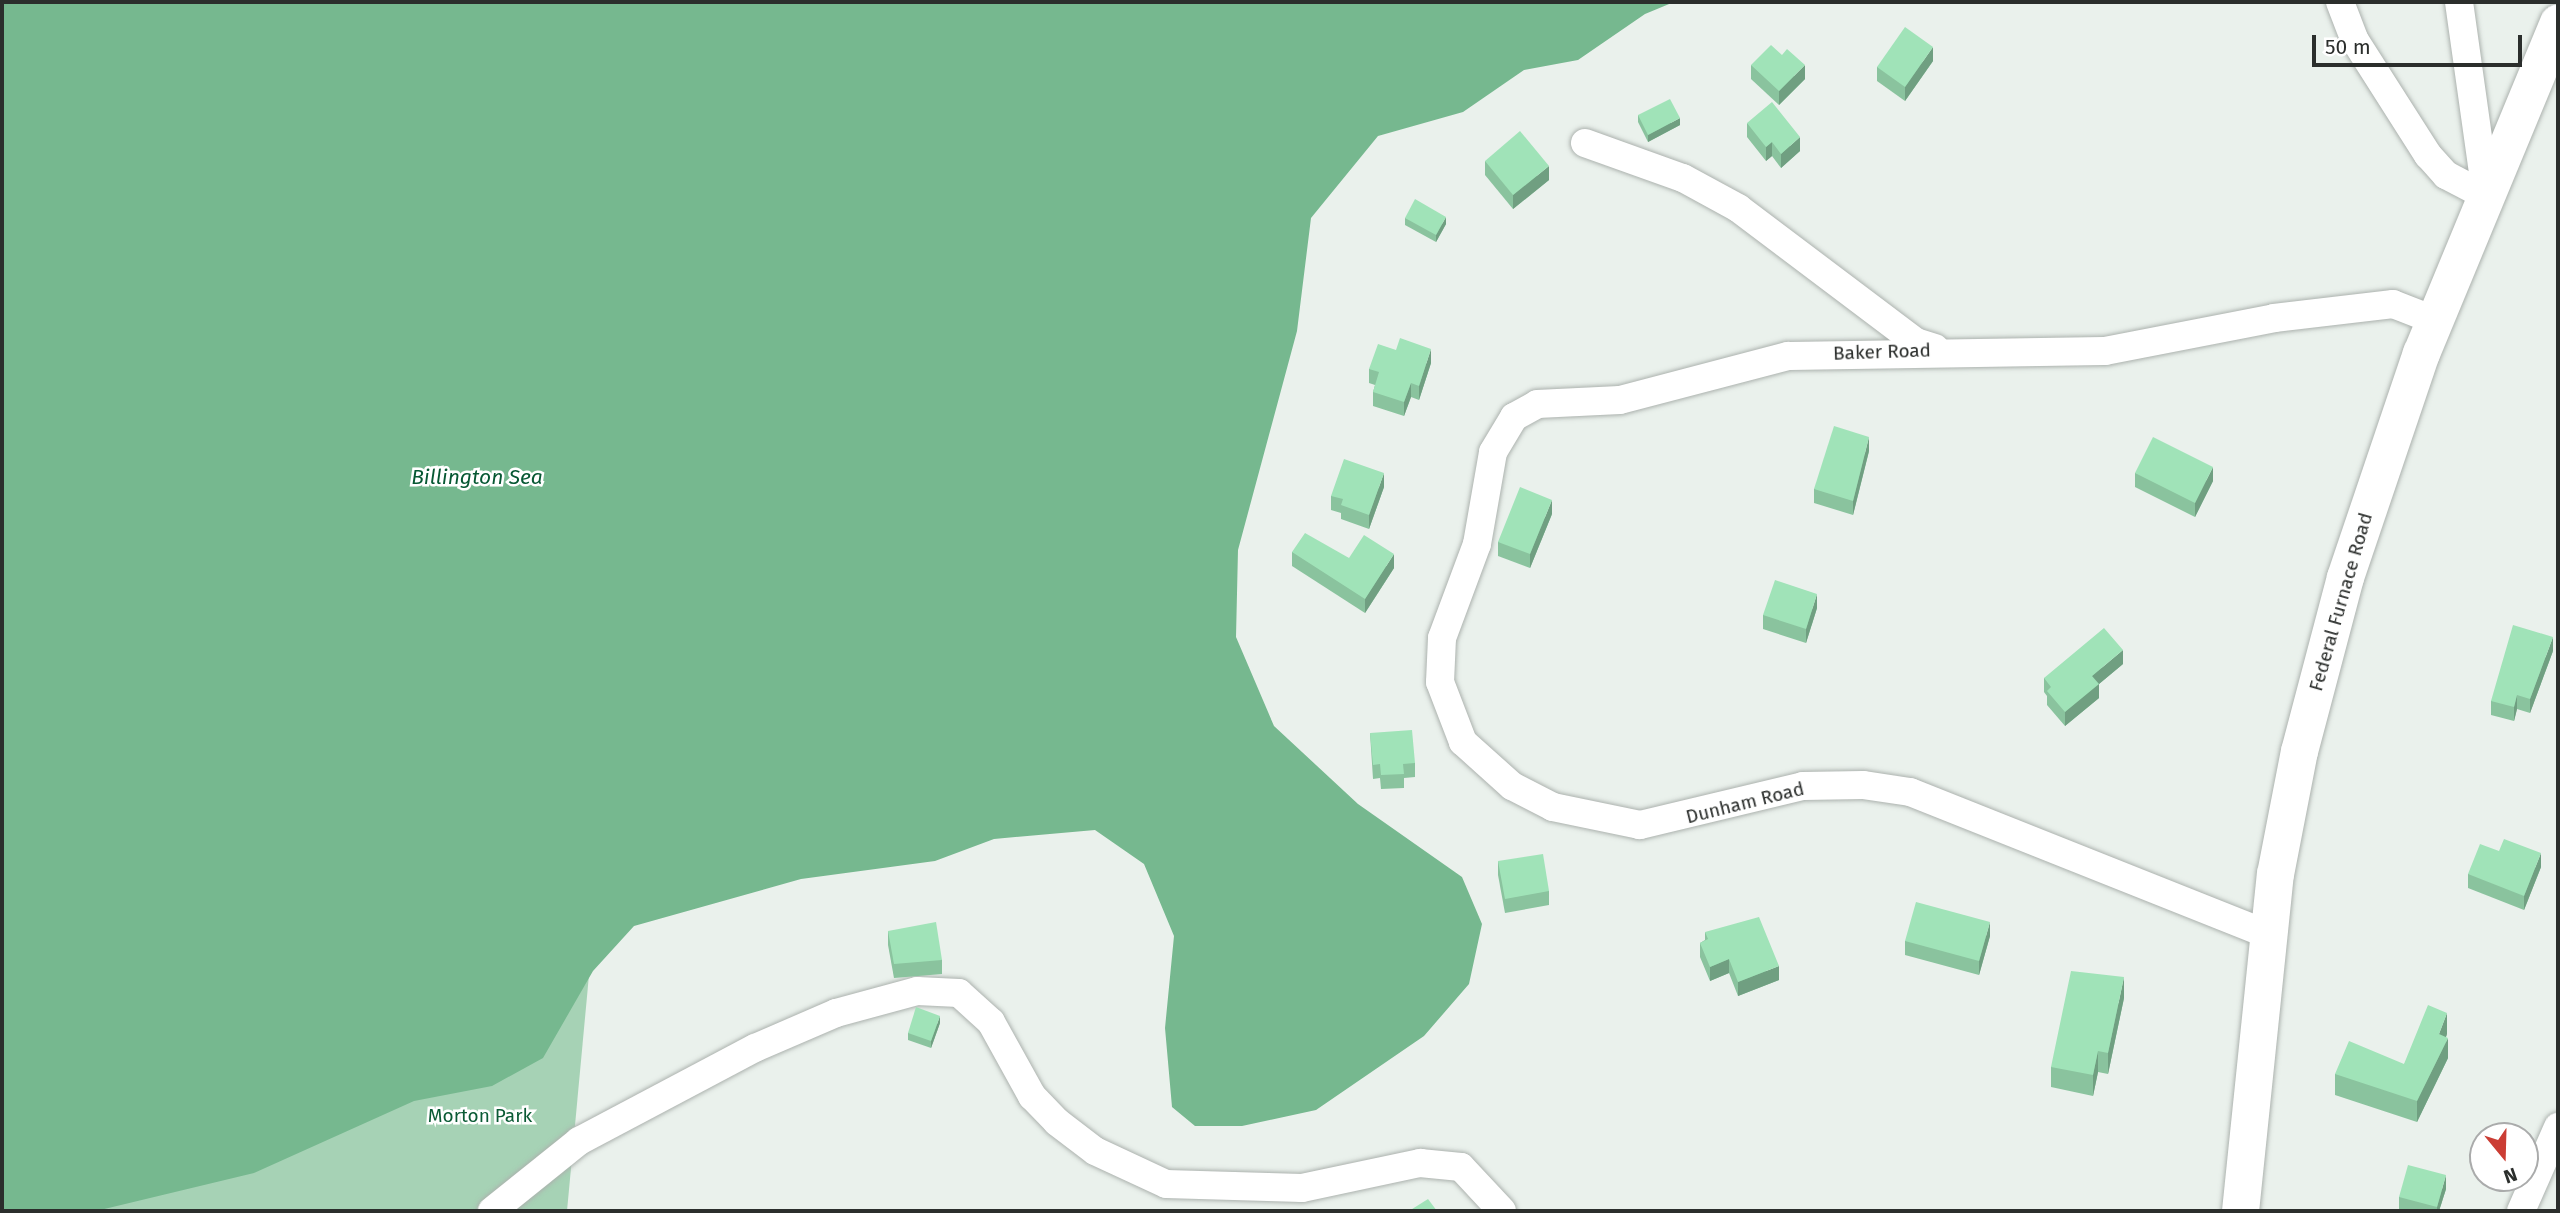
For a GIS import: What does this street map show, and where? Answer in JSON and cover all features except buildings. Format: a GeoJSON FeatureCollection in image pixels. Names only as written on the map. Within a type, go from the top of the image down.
{"type":"FeatureCollection","features":[{"type":"Feature","properties":{"kind":"main road","name":"Federal Furnace Road"},"geometry":{"type":"LineString","coordinates":[[2240,1211],[2267,934],[2299,751],[2345,577],[2434,320],[2558,22]]}},
{"type":"Feature","properties":{"kind":"street"},"geometry":{"type":"LineString","coordinates":[[2340,2],[2354,40],[2428,155],[2446,175],[2486,195]]}},
{"type":"Feature","properties":{"kind":"street"},"geometry":{"type":"LineString","coordinates":[[2459,2],[2486,195]]}},
{"type":"Feature","properties":{"kind":"street"},"geometry":{"type":"LineString","coordinates":[[1585,143],[1683,178],[1738,208],[1916,342],[1940,350]]}},
{"type":"Feature","properties":{"kind":"street","name":"Baker Road"},"geometry":{"type":"LineString","coordinates":[[1483,509],[1493,452],[1514,416],[1537,404],[1620,400],[1788,356],[1940,350],[1995,358],[2105,351],[2274,318],[2393,304],[2434,320]]}},
{"type":"Feature","properties":{"kind":"street","name":"Dunham Road"},"geometry":{"type":"LineString","coordinates":[[1483,509],[1442,638],[1440,682],[1463,742],[1512,786],[1553,807],[1640,825],[1803,786],[1864,785],[1910,792],[2267,934]]}},
{"type":"Feature","properties":{"kind":"street"},"geometry":{"type":"LineString","coordinates":[[492,1211],[579,1141],[755,1048],[836,1013],[917,991],[959,993],[991,1022],[1032,1096],[1057,1122],[1095,1151],[1166,1184],[1302,1188],[1420,1163],[1461,1167],[1502,1211]]}},
{"type":"Feature","properties":{"kind":"street"},"geometry":{"type":"LineString","coordinates":[[2521,1211],[2558,1127]]}},
{"type":"Feature","properties":{"kind":"green space","name":"Morton Park"},"geometry":{"type":"Polygon","coordinates":[[[593,932],[567,1211],[2,1211],[2,1205],[593,932]]]}},
{"type":"Feature","properties":{"kind":"water","name":"Billington Sea"},"geometry":{"type":"Polygon","coordinates":[[[2,2],[1674,2],[1645,14],[1578,60],[1524,70],[1463,112],[1378,136],[1311,218],[1297,331],[1238,550],[1236,637],[1274,726],[1358,804],[1462,877],[1482,924],[1469,984],[1424,1036],[1316,1110],[1242,1126],[1195,1126],[1172,1107],[1165,1028],[1174,936],[1144,864],[1095,830],[994,839],[935,861],[801,879],[634,926],[593,971],[543,1058],[492,1086],[414,1101],[254,1173],[96,1211],[2,1211],[2,2]]]}}]}
